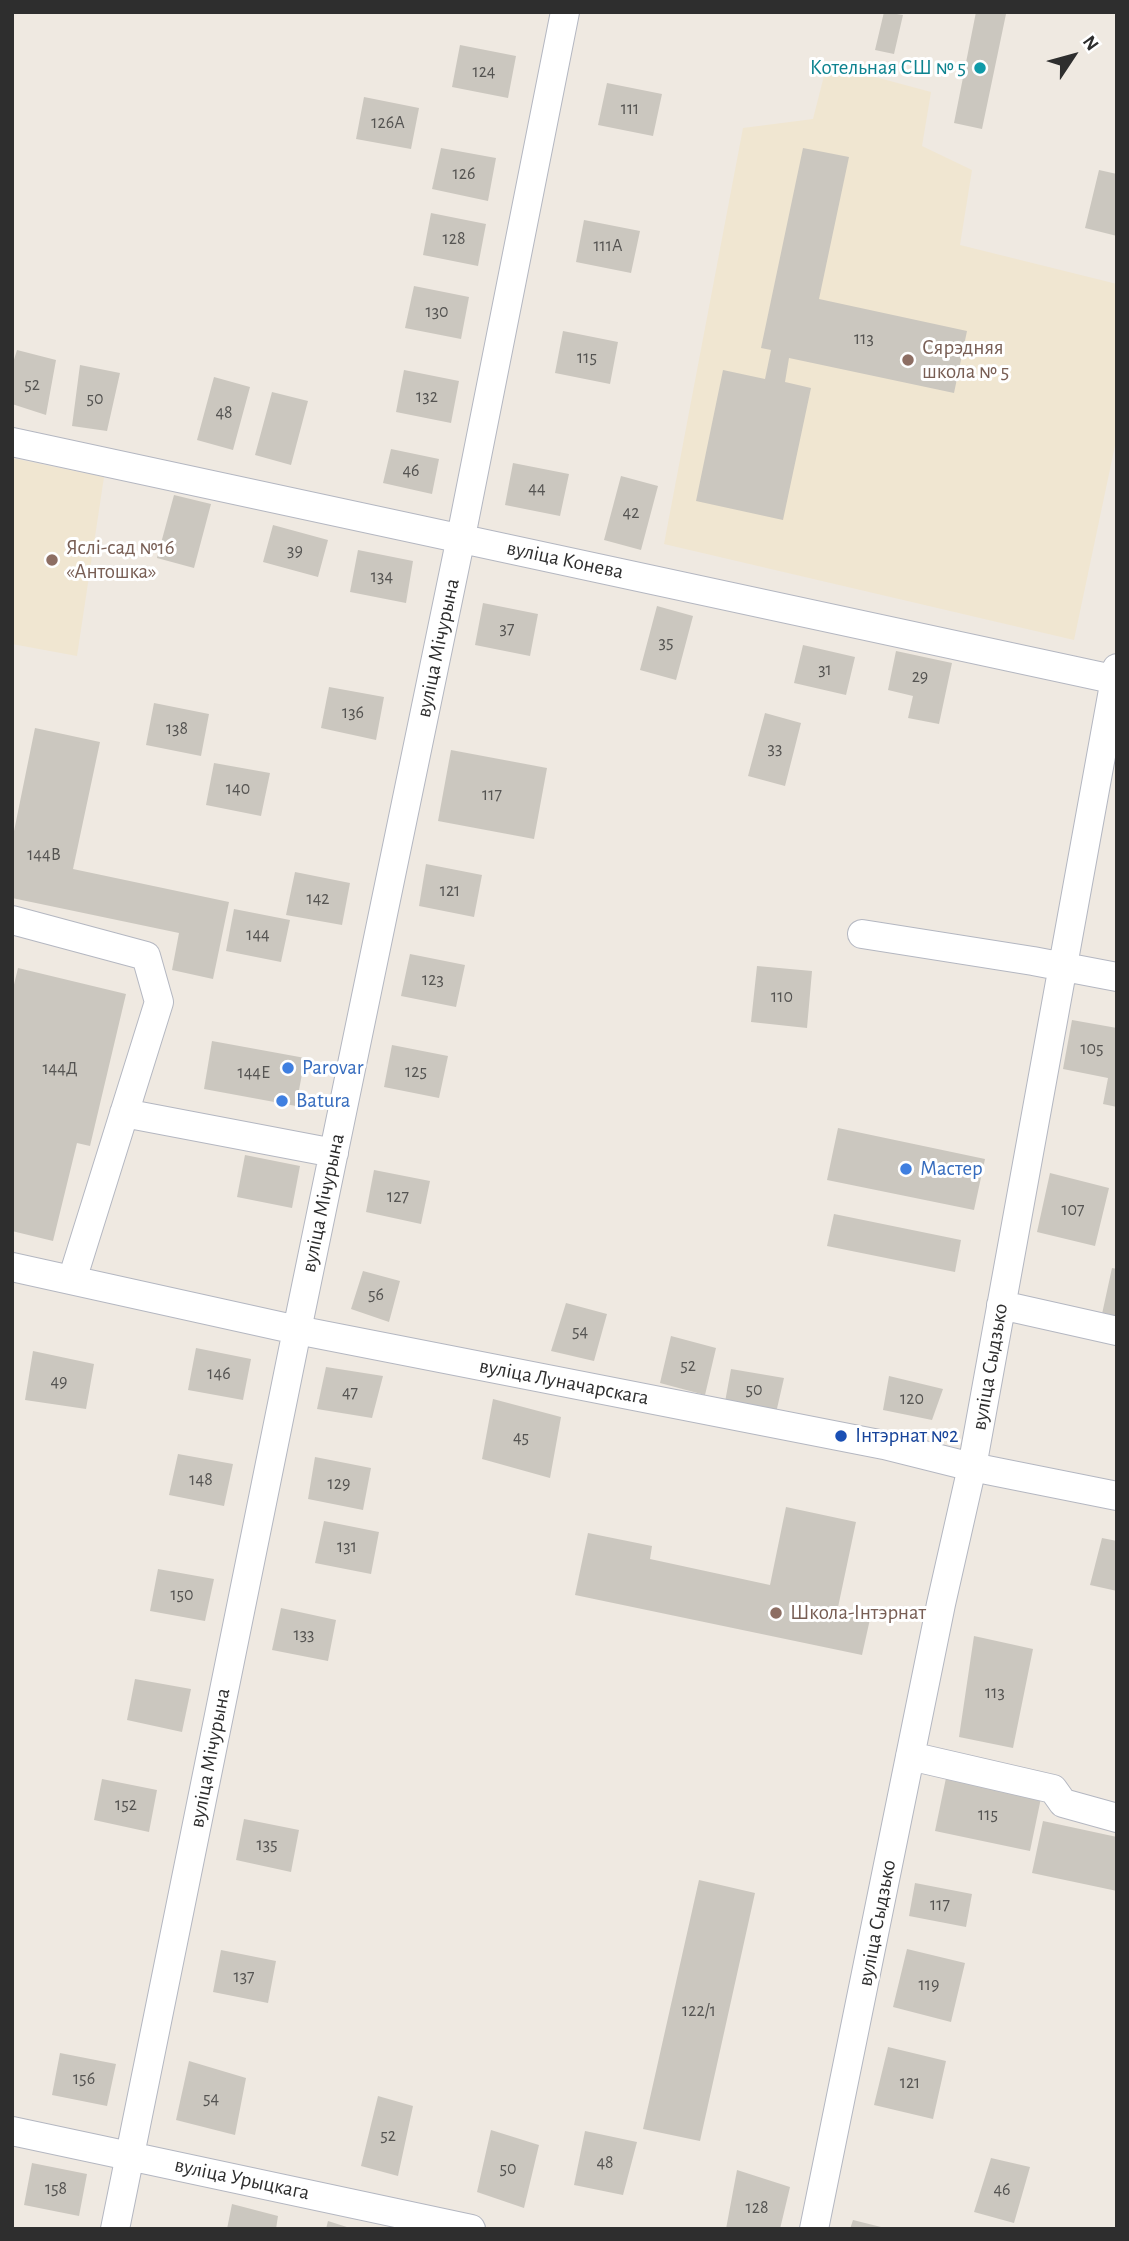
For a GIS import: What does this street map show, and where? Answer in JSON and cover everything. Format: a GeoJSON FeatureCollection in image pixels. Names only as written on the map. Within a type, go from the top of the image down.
{"type":"FeatureCollection","features":[{"type":"Feature","properties":{"kind":"street","name":"вуліца Мічурына"},"geometry":{"type":"LineString","coordinates":[[115,2229],[461,537],[565,12]]}},
{"type":"Feature","properties":{"kind":"street","name":"вуліца Конева"},"geometry":{"type":"LineString","coordinates":[[12,442],[1116,676]]}},
{"type":"Feature","properties":{"kind":"street","name":"вуліца Сыдзько"},"geometry":{"type":"LineString","coordinates":[[814,2229],[972,1467],[1116,676]]}},
{"type":"Feature","properties":{"kind":"street"},"geometry":{"type":"LineString","coordinates":[[12,920],[146,956],[159,1002],[72,1280]]}},
{"type":"Feature","properties":{"kind":"street"},"geometry":{"type":"LineString","coordinates":[[862,934],[1117,977]]}},
{"type":"Feature","properties":{"kind":"street"},"geometry":{"type":"LineString","coordinates":[[124,1113],[334,1153]]}},
{"type":"Feature","properties":{"kind":"street","name":"вуліца Луначарскага"},"geometry":{"type":"LineString","coordinates":[[12,1267],[297,1330],[873,1442],[972,1467],[1117,1496]]}},
{"type":"Feature","properties":{"kind":"street"},"geometry":{"type":"LineString","coordinates":[[1001,1305],[1117,1331]]}},
{"type":"Feature","properties":{"kind":"street"},"geometry":{"type":"LineString","coordinates":[[910,1756],[1053,1789],[1063,1803],[1117,1818]]}},
{"type":"Feature","properties":{"kind":"street","name":"вуліца Урыцкага"},"geometry":{"type":"LineString","coordinates":[[12,2131],[471,2229]]}},
{"type":"Feature","properties":{"kind":"shaded area","name":"Сярэдняя школа № 5"},"geometry":{"type":"Polygon","coordinates":[[[827,64],[931,92],[922,146],[972,170],[960,245],[1117,284],[1117,436],[1074,640],[664,544],[743,128],[813,119],[827,64]]]}},
{"type":"Feature","properties":{"kind":"shaded area","name":"Яслі-сад №16 «Антошка»"},"geometry":{"type":"Polygon","coordinates":[[[12,458],[104,477],[77,656],[12,644],[12,458]]]}},
{"type":"Feature","properties":{"kind":"building"},"geometry":{"type":"Polygon","coordinates":[[[884,12],[903,15],[894,54],[875,50],[884,12]]]}},
{"type":"Feature","properties":{"kind":"building","name":"Котельная СШ № 5"},"geometry":{"type":"Polygon","coordinates":[[[976,12],[1006,14],[982,129],[954,123],[976,12]]]}},
{"type":"Feature","properties":{"kind":"building"},"geometry":{"type":"Polygon","coordinates":[[[460,45],[516,56],[508,98],[452,87],[460,45]]]}},
{"type":"Feature","properties":{"kind":"building"},"geometry":{"type":"Polygon","coordinates":[[[607,83],[662,94],[653,136],[598,125],[607,83]]]}},
{"type":"Feature","properties":{"kind":"building"},"geometry":{"type":"Polygon","coordinates":[[[364,97],[419,108],[411,149],[356,139],[364,97]]]}},
{"type":"Feature","properties":{"kind":"building"},"geometry":{"type":"Polygon","coordinates":[[[441,148],[496,158],[488,201],[432,189],[441,148]]]}},
{"type":"Feature","properties":{"kind":"building"},"geometry":{"type":"Polygon","coordinates":[[[803,148],[849,157],[819,299],[967,331],[954,393],[789,358],[785,382],[811,388],[783,520],[696,501],[723,370],[765,379],[771,350],[761,348],[803,148]]]}},
{"type":"Feature","properties":{"kind":"building"},"geometry":{"type":"Polygon","coordinates":[[[1099,170],[1117,174],[1117,236],[1085,228],[1099,170]]]}},
{"type":"Feature","properties":{"kind":"building"},"geometry":{"type":"Polygon","coordinates":[[[431,213],[486,224],[478,266],[423,255],[431,213]]]}},
{"type":"Feature","properties":{"kind":"building"},"geometry":{"type":"Polygon","coordinates":[[[584,220],[640,231],[631,273],[576,262],[584,220]]]}},
{"type":"Feature","properties":{"kind":"building"},"geometry":{"type":"Polygon","coordinates":[[[414,286],[469,297],[461,339],[405,328],[414,286]]]}},
{"type":"Feature","properties":{"kind":"building"},"geometry":{"type":"Polygon","coordinates":[[[563,331],[618,342],[610,384],[555,373],[563,331]]]}},
{"type":"Feature","properties":{"kind":"building"},"geometry":{"type":"Polygon","coordinates":[[[17,350],[56,360],[46,415],[12,404],[12,366],[17,350]]]}},
{"type":"Feature","properties":{"kind":"building"},"geometry":{"type":"Polygon","coordinates":[[[80,365],[120,373],[107,431],[72,426],[80,365]]]}},
{"type":"Feature","properties":{"kind":"building"},"geometry":{"type":"Polygon","coordinates":[[[404,370],[459,381],[451,423],[396,412],[404,370]]]}},
{"type":"Feature","properties":{"kind":"building"},"geometry":{"type":"Polygon","coordinates":[[[214,377],[250,387],[233,450],[197,440],[214,377]]]}},
{"type":"Feature","properties":{"kind":"building"},"geometry":{"type":"Polygon","coordinates":[[[272,392],[308,401],[291,465],[255,455],[272,392]]]}},
{"type":"Feature","properties":{"kind":"building"},"geometry":{"type":"Polygon","coordinates":[[[391,449],[439,459],[432,494],[383,483],[391,449]]]}},
{"type":"Feature","properties":{"kind":"building"},"geometry":{"type":"Polygon","coordinates":[[[513,463],[569,474],[560,516],[505,505],[513,463]]]}},
{"type":"Feature","properties":{"kind":"building"},"geometry":{"type":"Polygon","coordinates":[[[621,476],[658,486],[641,550],[604,540],[621,476]]]}},
{"type":"Feature","properties":{"kind":"building"},"geometry":{"type":"Polygon","coordinates":[[[174,495],[211,504],[194,568],[157,558],[174,495]]]}},
{"type":"Feature","properties":{"kind":"building"},"geometry":{"type":"Polygon","coordinates":[[[273,525],[328,540],[318,577],[263,562],[273,525]]]}},
{"type":"Feature","properties":{"kind":"building"},"geometry":{"type":"Polygon","coordinates":[[[358,550],[413,561],[406,603],[350,592],[358,550]]]}},
{"type":"Feature","properties":{"kind":"building"},"geometry":{"type":"Polygon","coordinates":[[[483,603],[538,614],[530,656],[475,645],[483,603]]]}},
{"type":"Feature","properties":{"kind":"building"},"geometry":{"type":"Polygon","coordinates":[[[657,606],[693,616],[676,680],[640,670],[657,606]]]}},
{"type":"Feature","properties":{"kind":"building"},"geometry":{"type":"Polygon","coordinates":[[[803,645],[855,657],[846,695],[794,683],[803,645]]]}},
{"type":"Feature","properties":{"kind":"building"},"geometry":{"type":"Polygon","coordinates":[[[896,651],[952,663],[939,724],[908,718],[913,696],[888,690],[896,651]]]}},
{"type":"Feature","properties":{"kind":"building"},"geometry":{"type":"Polygon","coordinates":[[[329,687],[384,697],[376,740],[321,728],[329,687]]]}},
{"type":"Feature","properties":{"kind":"building"},"geometry":{"type":"Polygon","coordinates":[[[154,703],[209,714],[201,756],[146,745],[154,703]]]}},
{"type":"Feature","properties":{"kind":"building"},"geometry":{"type":"Polygon","coordinates":[[[765,713],[801,723],[785,786],[748,776],[765,713]]]}},
{"type":"Feature","properties":{"kind":"building"},"geometry":{"type":"Polygon","coordinates":[[[35,728],[100,742],[73,869],[229,902],[213,979],[172,970],[179,933],[12,898],[12,841],[35,728]]]}},
{"type":"Feature","properties":{"kind":"building"},"geometry":{"type":"Polygon","coordinates":[[[451,750],[547,768],[534,839],[438,821],[451,750]]]}},
{"type":"Feature","properties":{"kind":"building"},"geometry":{"type":"Polygon","coordinates":[[[214,763],[270,773],[261,816],[206,805],[214,763]]]}},
{"type":"Feature","properties":{"kind":"building"},"geometry":{"type":"Polygon","coordinates":[[[426,864],[482,875],[474,917],[419,906],[426,864]]]}},
{"type":"Feature","properties":{"kind":"building"},"geometry":{"type":"Polygon","coordinates":[[[295,872],[350,883],[342,925],[286,915],[295,872]]]}},
{"type":"Feature","properties":{"kind":"building"},"geometry":{"type":"Polygon","coordinates":[[[234,909],[290,920],[281,962],[226,951],[234,909]]]}},
{"type":"Feature","properties":{"kind":"building"},"geometry":{"type":"Polygon","coordinates":[[[410,954],[465,965],[456,1007],[401,996],[410,954]]]}},
{"type":"Feature","properties":{"kind":"building"},"geometry":{"type":"Polygon","coordinates":[[[757,966],[812,971],[807,1028],[751,1022],[757,966]]]}},
{"type":"Feature","properties":{"kind":"building"},"geometry":{"type":"Polygon","coordinates":[[[18,968],[126,994],[90,1146],[77,1143],[53,1241],[12,1231],[12,993],[18,968]]]}},
{"type":"Feature","properties":{"kind":"building"},"geometry":{"type":"Polygon","coordinates":[[[1072,1020],[1117,1028],[1117,1107],[1103,1104],[1108,1078],[1063,1069],[1072,1020]]]}},
{"type":"Feature","properties":{"kind":"building"},"geometry":{"type":"Polygon","coordinates":[[[212,1041],[305,1058],[296,1106],[204,1089],[212,1041]]]}},
{"type":"Feature","properties":{"kind":"building"},"geometry":{"type":"Polygon","coordinates":[[[392,1045],[448,1056],[439,1098],[384,1087],[392,1045]]]}},
{"type":"Feature","properties":{"kind":"building","name":"Мастер"},"geometry":{"type":"Polygon","coordinates":[[[838,1128],[985,1159],[974,1210],[827,1180],[838,1128]]]}},
{"type":"Feature","properties":{"kind":"building"},"geometry":{"type":"Polygon","coordinates":[[[245,1155],[300,1166],[292,1208],[237,1197],[245,1155]]]}},
{"type":"Feature","properties":{"kind":"building"},"geometry":{"type":"Polygon","coordinates":[[[374,1170],[430,1181],[421,1224],[366,1212],[374,1170]]]}},
{"type":"Feature","properties":{"kind":"building"},"geometry":{"type":"Polygon","coordinates":[[[1050,1173],[1109,1188],[1095,1246],[1037,1232],[1050,1173]]]}},
{"type":"Feature","properties":{"kind":"building"},"geometry":{"type":"Polygon","coordinates":[[[834,1214],[961,1240],[955,1272],[827,1246],[834,1214]]]}},
{"type":"Feature","properties":{"kind":"building"},"geometry":{"type":"Polygon","coordinates":[[[1112,1268],[1117,1269],[1117,1317],[1102,1314],[1112,1268]]]}},
{"type":"Feature","properties":{"kind":"building"},"geometry":{"type":"Polygon","coordinates":[[[363,1271],[400,1281],[389,1322],[351,1309],[363,1271]]]}},
{"type":"Feature","properties":{"kind":"building"},"geometry":{"type":"Polygon","coordinates":[[[566,1303],[607,1314],[594,1361],[551,1351],[566,1303]]]}},
{"type":"Feature","properties":{"kind":"building"},"geometry":{"type":"Polygon","coordinates":[[[671,1336],[716,1348],[705,1395],[660,1383],[671,1336]]]}},
{"type":"Feature","properties":{"kind":"building"},"geometry":{"type":"Polygon","coordinates":[[[196,1348],[251,1359],[243,1400],[188,1390],[196,1348]]]}},
{"type":"Feature","properties":{"kind":"building"},"geometry":{"type":"Polygon","coordinates":[[[33,1351],[94,1364],[86,1409],[25,1400],[33,1351]]]}},
{"type":"Feature","properties":{"kind":"building"},"geometry":{"type":"Polygon","coordinates":[[[326,1367],[383,1376],[372,1418],[317,1409],[326,1367]]]}},
{"type":"Feature","properties":{"kind":"building"},"geometry":{"type":"Polygon","coordinates":[[[731,1369],[784,1378],[776,1413],[725,1402],[731,1369]]]}},
{"type":"Feature","properties":{"kind":"building"},"geometry":{"type":"Polygon","coordinates":[[[889,1376],[943,1389],[932,1420],[883,1410],[889,1376]]]}},
{"type":"Feature","properties":{"kind":"building"},"geometry":{"type":"Polygon","coordinates":[[[493,1399],[561,1417],[550,1478],[482,1459],[493,1399]]]}},
{"type":"Feature","properties":{"kind":"building"},"geometry":{"type":"Polygon","coordinates":[[[178,1454],[233,1464],[224,1506],[169,1495],[178,1454]]]}},
{"type":"Feature","properties":{"kind":"building"},"geometry":{"type":"Polygon","coordinates":[[[315,1457],[371,1468],[363,1510],[308,1499],[315,1457]]]}},
{"type":"Feature","properties":{"kind":"building"},"geometry":{"type":"Polygon","coordinates":[[[786,1507],[856,1522],[837,1612],[870,1619],[862,1655],[575,1595],[588,1533],[652,1546],[650,1559],[770,1585],[786,1507]]]}},
{"type":"Feature","properties":{"kind":"building"},"geometry":{"type":"Polygon","coordinates":[[[324,1521],[379,1532],[371,1574],[315,1563],[324,1521]]]}},
{"type":"Feature","properties":{"kind":"building"},"geometry":{"type":"Polygon","coordinates":[[[1102,1538],[1117,1541],[1117,1591],[1090,1585],[1102,1538]]]}},
{"type":"Feature","properties":{"kind":"building"},"geometry":{"type":"Polygon","coordinates":[[[158,1569],[214,1579],[205,1621],[150,1611],[158,1569]]]}},
{"type":"Feature","properties":{"kind":"building"},"geometry":{"type":"Polygon","coordinates":[[[281,1608],[336,1620],[328,1661],[272,1650],[281,1608]]]}},
{"type":"Feature","properties":{"kind":"building"},"geometry":{"type":"Polygon","coordinates":[[[974,1636],[1033,1649],[1013,1748],[959,1737],[974,1636]]]}},
{"type":"Feature","properties":{"kind":"building"},"geometry":{"type":"Polygon","coordinates":[[[135,1679],[191,1689],[182,1732],[127,1720],[135,1679]]]}},
{"type":"Feature","properties":{"kind":"building"},"geometry":{"type":"Polygon","coordinates":[[[946,1778],[1041,1798],[1030,1851],[935,1831],[946,1778]]]}},
{"type":"Feature","properties":{"kind":"building"},"geometry":{"type":"Polygon","coordinates":[[[102,1779],[157,1790],[149,1832],[94,1820],[102,1779]]]}},
{"type":"Feature","properties":{"kind":"building"},"geometry":{"type":"Polygon","coordinates":[[[244,1819],[299,1830],[291,1872],[236,1860],[244,1819]]]}},
{"type":"Feature","properties":{"kind":"building"},"geometry":{"type":"Polygon","coordinates":[[[1043,1821],[1117,1837],[1117,1891],[1032,1873],[1043,1821]]]}},
{"type":"Feature","properties":{"kind":"building"},"geometry":{"type":"Polygon","coordinates":[[[699,1880],[755,1893],[700,2141],[643,2129],[699,1880]]]}},
{"type":"Feature","properties":{"kind":"building"},"geometry":{"type":"Polygon","coordinates":[[[915,1883],[972,1894],[966,1927],[909,1916],[915,1883]]]}},
{"type":"Feature","properties":{"kind":"building"},"geometry":{"type":"Polygon","coordinates":[[[907,1949],[965,1963],[951,2022],[893,2007],[907,1949]]]}},
{"type":"Feature","properties":{"kind":"building"},"geometry":{"type":"Polygon","coordinates":[[[221,1950],[276,1961],[268,2003],[213,1992],[221,1950]]]}},
{"type":"Feature","properties":{"kind":"building"},"geometry":{"type":"Polygon","coordinates":[[[888,2047],[946,2061],[933,2119],[874,2105],[888,2047]]]}},
{"type":"Feature","properties":{"kind":"building"},"geometry":{"type":"Polygon","coordinates":[[[60,2053],[116,2064],[107,2106],[52,2095],[60,2053]]]}},
{"type":"Feature","properties":{"kind":"building"},"geometry":{"type":"Polygon","coordinates":[[[189,2061],[246,2078],[235,2135],[176,2120],[189,2061]]]}},
{"type":"Feature","properties":{"kind":"building"},"geometry":{"type":"Polygon","coordinates":[[[378,2096],[413,2106],[398,2176],[361,2166],[378,2096]]]}},
{"type":"Feature","properties":{"kind":"building"},"geometry":{"type":"Polygon","coordinates":[[[491,2130],[539,2145],[524,2208],[477,2192],[491,2130]]]}},
{"type":"Feature","properties":{"kind":"building"},"geometry":{"type":"Polygon","coordinates":[[[585,2131],[637,2142],[623,2195],[574,2185],[585,2131]]]}},
{"type":"Feature","properties":{"kind":"building"},"geometry":{"type":"Polygon","coordinates":[[[991,2158],[1030,2167],[1014,2223],[974,2212],[991,2158]]]}},
{"type":"Feature","properties":{"kind":"building"},"geometry":{"type":"Polygon","coordinates":[[[32,2163],[87,2174],[79,2216],[24,2205],[32,2163]]]}},
{"type":"Feature","properties":{"kind":"building"},"geometry":{"type":"Polygon","coordinates":[[[737,2170],[790,2187],[780,2229],[726,2229],[737,2170]]]}},
{"type":"Feature","properties":{"kind":"building"},"geometry":{"type":"Polygon","coordinates":[[[232,2204],[278,2216],[276,2229],[227,2229],[232,2204]]]}},
{"type":"Feature","properties":{"kind":"building"},"geometry":{"type":"Polygon","coordinates":[[[853,2220],[885,2228],[850,2229],[853,2220]]]}},
{"type":"Feature","properties":{"kind":"building"},"geometry":{"type":"Polygon","coordinates":[[[328,2221],[350,2228],[350,2229],[326,2229],[328,2221]]]}},
{"type":"Feature","properties":{"kind":"place","name":"Котельная СШ № 5"},"geometry":{"type":"Point","coordinates":[980,68]}},
{"type":"Feature","properties":{"kind":"place","name":"Сярэдняя школа № 5"},"geometry":{"type":"Point","coordinates":[908,360]}},
{"type":"Feature","properties":{"kind":"place","name":"Яслі-сад №16 «Антошка»"},"geometry":{"type":"Point","coordinates":[52,560]}},
{"type":"Feature","properties":{"kind":"place","name":"Parovar"},"geometry":{"type":"Point","coordinates":[288,1068]}},
{"type":"Feature","properties":{"kind":"place","name":"Batura"},"geometry":{"type":"Point","coordinates":[282,1101]}},
{"type":"Feature","properties":{"kind":"place","name":"Мастер"},"geometry":{"type":"Point","coordinates":[906,1169]}},
{"type":"Feature","properties":{"kind":"place","name":"Інтэрнат №2"},"geometry":{"type":"Point","coordinates":[841,1436]}},
{"type":"Feature","properties":{"kind":"place","name":"Школа-Інтэрнат"},"geometry":{"type":"Point","coordinates":[776,1613]}}]}
